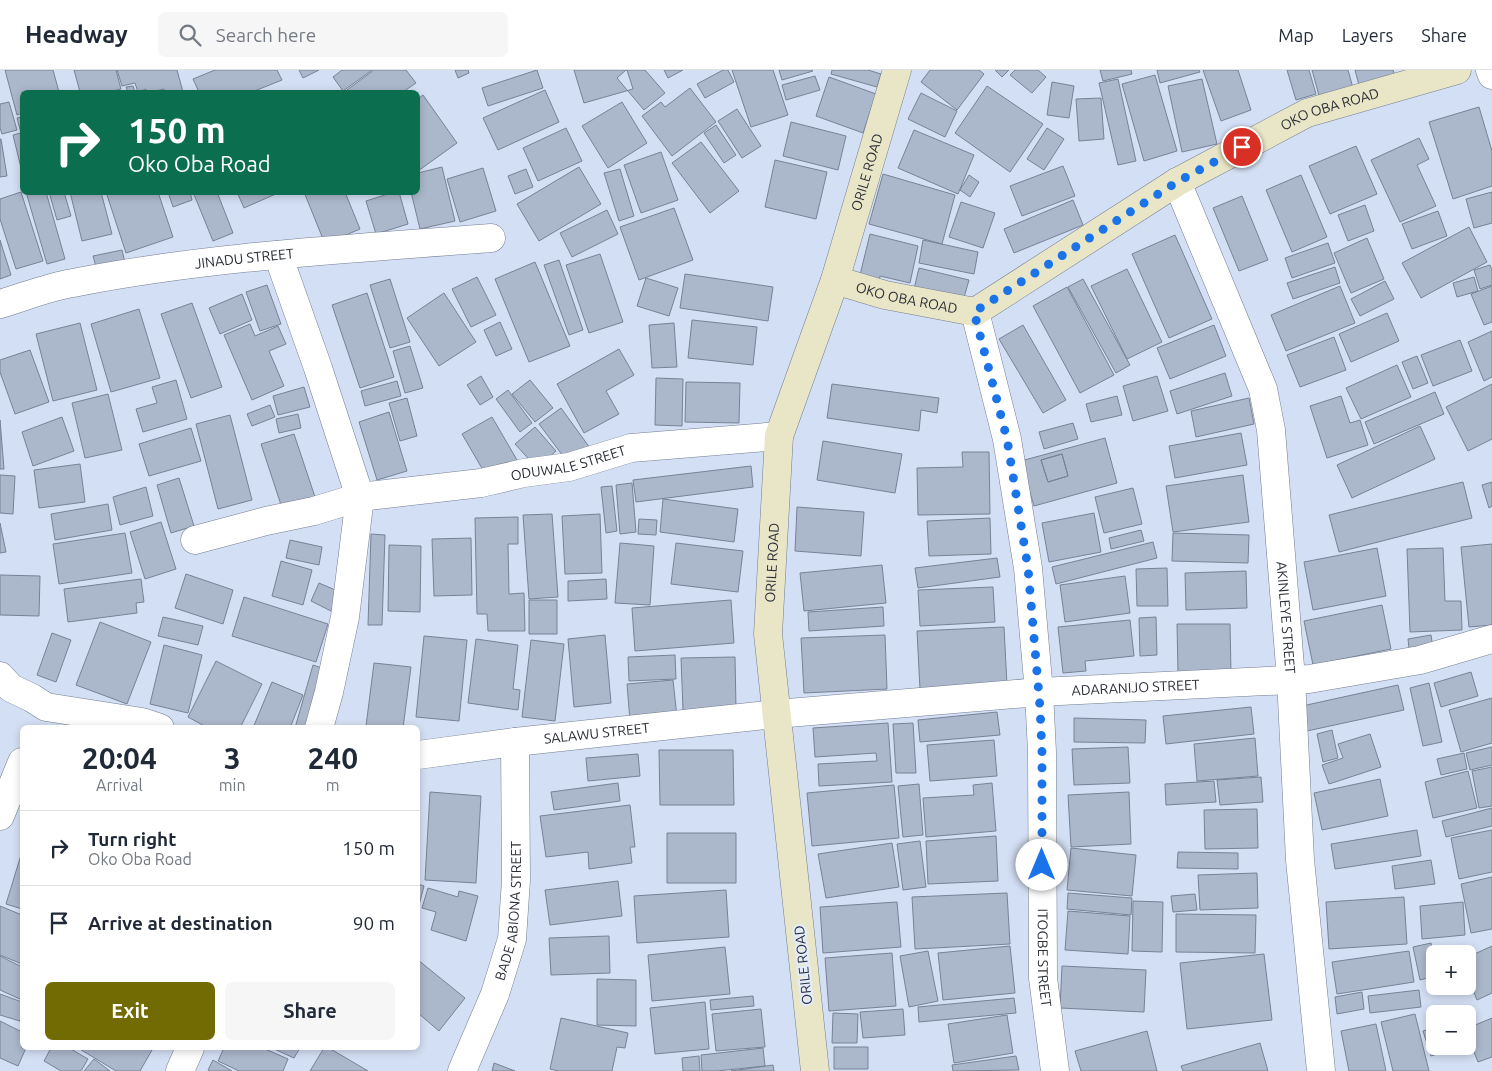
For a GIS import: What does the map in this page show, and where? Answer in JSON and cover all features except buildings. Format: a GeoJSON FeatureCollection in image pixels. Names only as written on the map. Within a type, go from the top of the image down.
{"type":"FeatureCollection","features":[{"type":"Feature","properties":{"kind":"street","name":"ORILE ROAD"},"geometry":{"type":"LineString","coordinates":[[815,1071],[768,634],[778,436],[835,280],[897,70]]}},
{"type":"Feature","properties":{"kind":"street","name":"OKO OBA ROAD"},"geometry":{"type":"LineString","coordinates":[[835,280],[886,295],[974,312],[1177,182],[1307,113],[1457,70]]}},
{"type":"Feature","properties":{"kind":"street"},"geometry":{"type":"LineString","coordinates":[[1490,70],[1492,75]]}},
{"type":"Feature","properties":{"kind":"street","name":"AKINLEYE STREET"},"geometry":{"type":"LineString","coordinates":[[1177,182],[1263,389],[1271,430],[1291,679],[1300,860],[1321,1071]]}},
{"type":"Feature","properties":{"kind":"street","name":"JINADU STREET"},"geometry":{"type":"LineString","coordinates":[[0,304],[71,283],[196,263],[491,238]]}},
{"type":"Feature","properties":{"kind":"street"},"geometry":{"type":"LineString","coordinates":[[278,255],[318,368],[360,497],[345,617],[319,725]]}},
{"type":"Feature","properties":{"kind":"street","name":"ITOGBE STREET"},"geometry":{"type":"LineString","coordinates":[[974,312],[1007,439],[1028,568],[1039,692],[1042,752],[1042,978],[1055,1071]]}},
{"type":"Feature","properties":{"kind":"street","name":"ODUWALE STREET"},"geometry":{"type":"LineString","coordinates":[[195,540],[266,521],[314,511],[360,497],[481,483],[569,466],[631,448],[778,436]]}},
{"type":"Feature","properties":{"kind":"street","name":"ADARANIJO STREET"},"geometry":{"type":"LineString","coordinates":[[776,714],[1039,692],[1309,679],[1420,660],[1492,639]]}},
{"type":"Feature","properties":{"kind":"street"},"geometry":{"type":"LineString","coordinates":[[4,684],[32,698],[41,717],[142,722],[151,725]]}},
{"type":"Feature","properties":{"kind":"street","name":"SALAWU STREET"},"geometry":{"type":"LineString","coordinates":[[420,755],[515,742],[776,714]]}},
{"type":"Feature","properties":{"kind":"street","name":"BADE ABIONA STREET"},"geometry":{"type":"LineString","coordinates":[[462,1071],[494,994],[512,938],[516,880],[515,742]]}},
{"type":"Feature","properties":{"kind":"street"},"geometry":{"type":"LineString","coordinates":[[0,816],[20,767]]}},
{"type":"Feature","properties":{"kind":"street"},"geometry":{"type":"LineString","coordinates":[[180,1071],[189,1050]]}},
{"type":"Feature","properties":{"kind":"route"},"geometry":{"type":"LineString","coordinates":[[1042,865],[1040,707],[1028,568],[1007,439],[974,312],[1177,182],[1242,147]]}}]}
